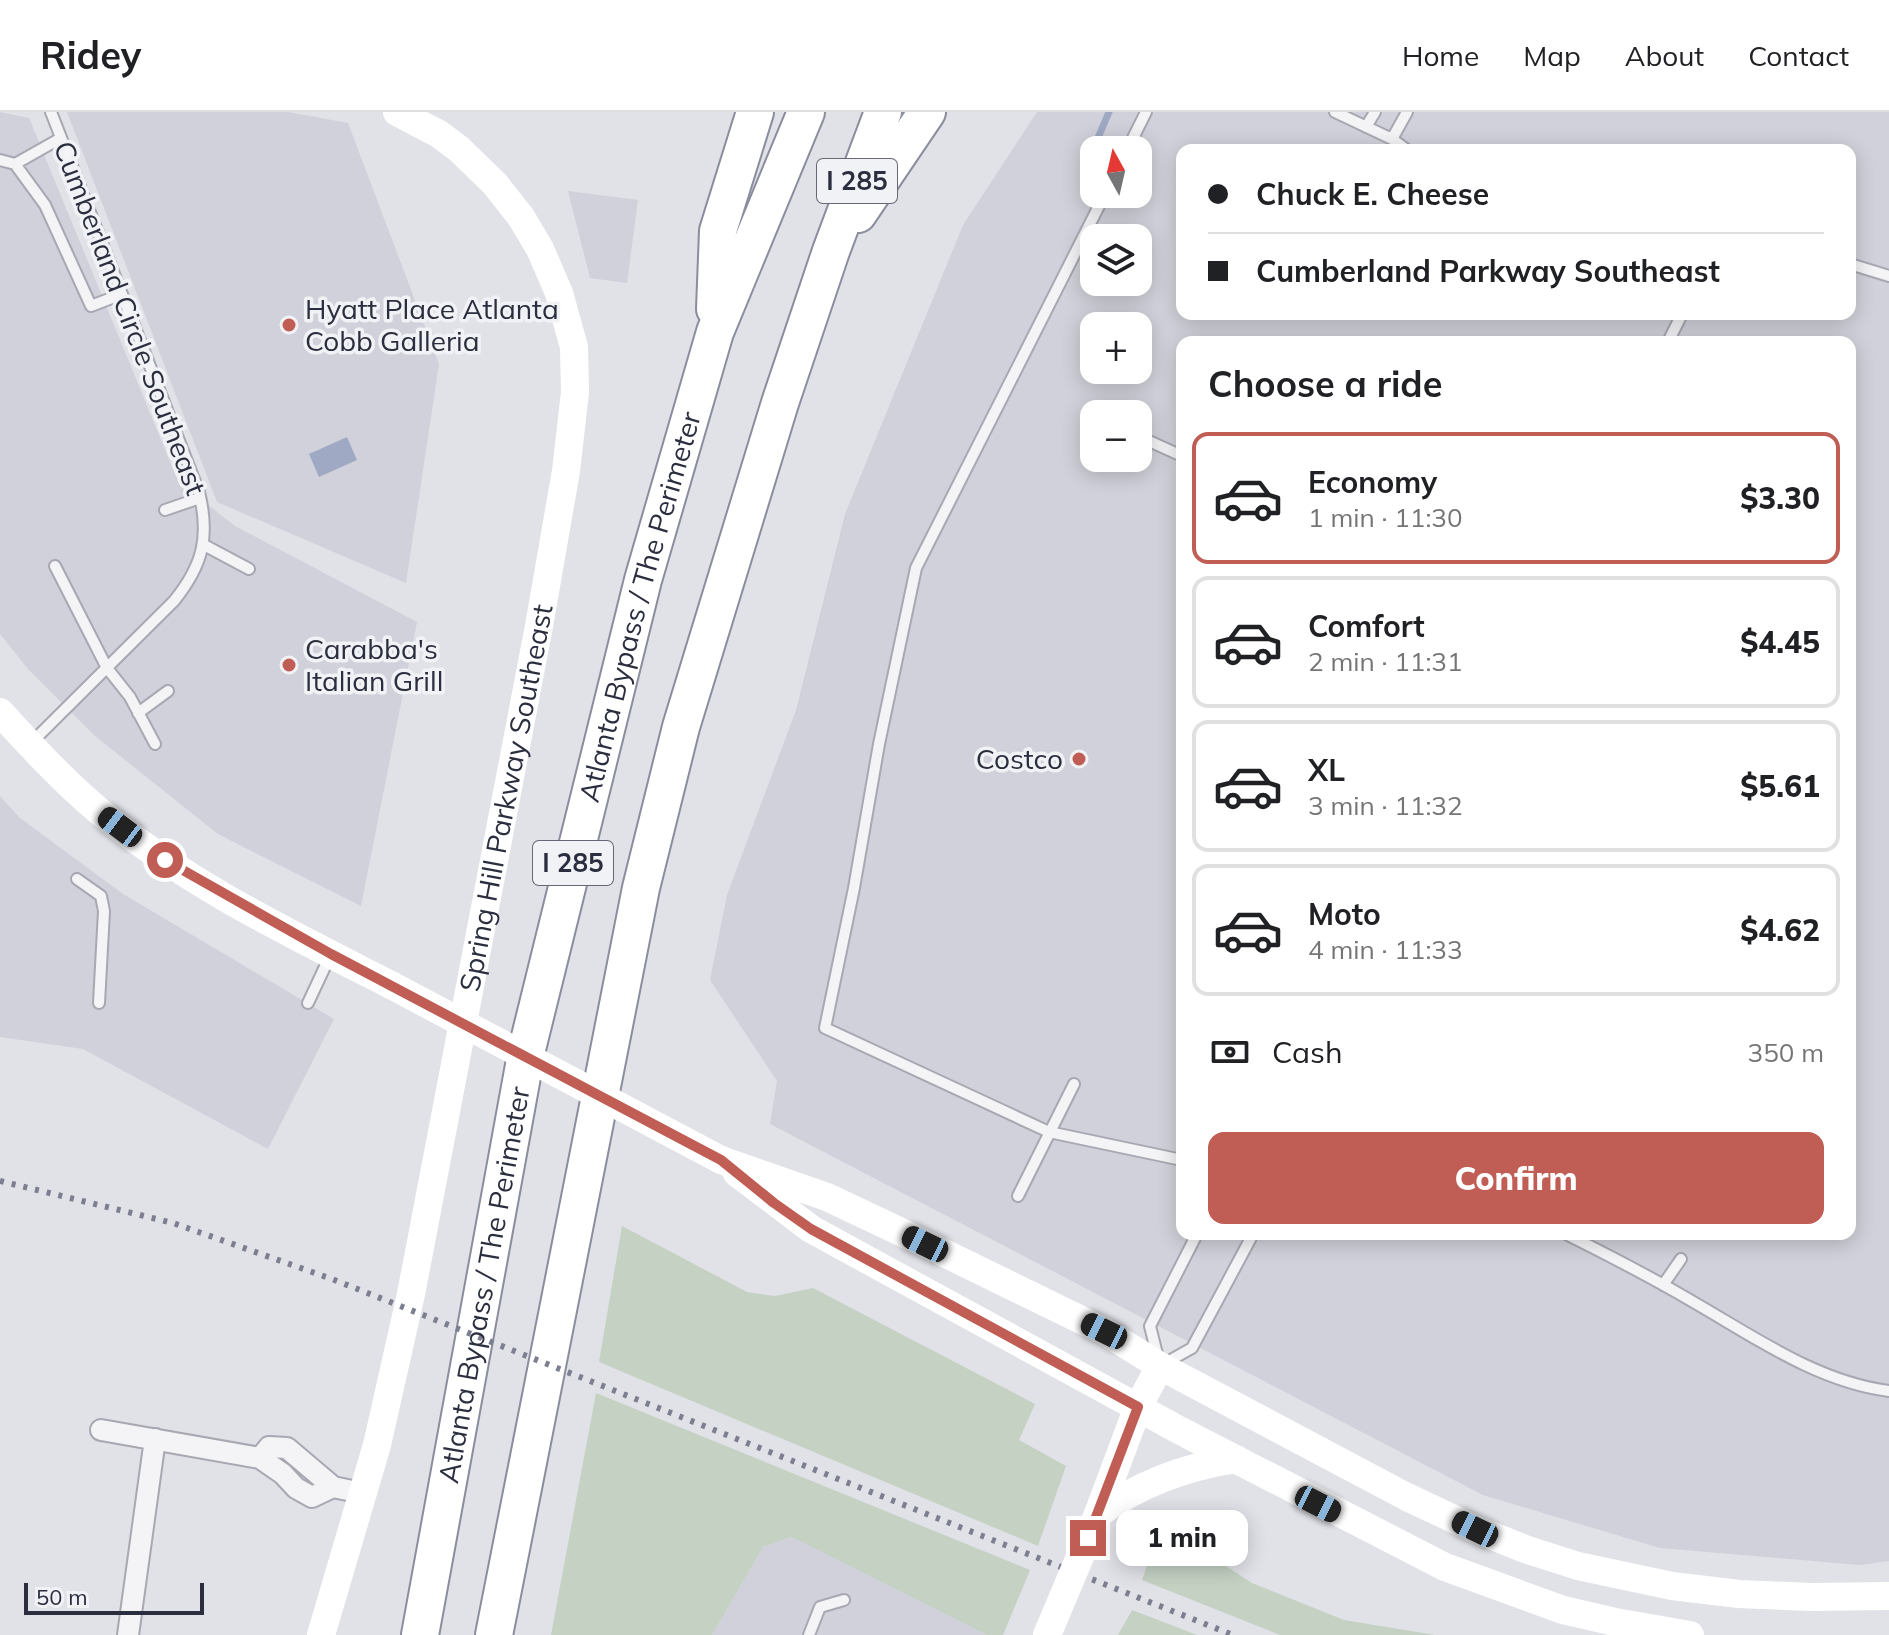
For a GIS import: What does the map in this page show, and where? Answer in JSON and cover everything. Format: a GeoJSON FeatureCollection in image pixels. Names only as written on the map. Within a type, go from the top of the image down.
{"type":"FeatureCollection","features":[{"type":"Feature","properties":{"kind":"highway"},"geometry":{"type":"LineString","coordinates":[[715,332],[718,231],[755,112]]}},
{"type":"Feature","properties":{"kind":"highway","name":"Atlanta Bypass / The Perimeter"},"geometry":{"type":"LineString","coordinates":[[420,1635],[527,1049],[643,580],[715,332],[806,112]]}},
{"type":"Feature","properties":{"kind":"highway","name":"I 285"},"geometry":{"type":"LineString","coordinates":[[494,1635],[641,888],[681,727],[732,555],[831,251],[883,112]]}},
{"type":"Feature","properties":{"kind":"highway"},"geometry":{"type":"LineString","coordinates":[[831,251],[927,112]]}},
{"type":"Feature","properties":{"kind":"main road","name":"Spring Hill Parkway Southeast"},"geometry":{"type":"LineString","coordinates":[[321,1635],[377,1445],[414,1279],[539,626],[566,471],[575,392],[574,347],[563,305],[540,249],[521,217],[495,184],[459,149],[439,134],[397,112]]}},
{"type":"Feature","properties":{"kind":"main road"},"geometry":{"type":"LineString","coordinates":[[0,712],[98,810],[165,860],[331,954],[721,1160],[827,1197],[1104,1331],[1160,1366],[1407,1497],[1475,1529],[1578,1566],[1672,1586],[1739,1594],[1889,1596]]}},
{"type":"Feature","properties":{"kind":"main road"},"geometry":{"type":"LineString","coordinates":[[721,1160],[811,1229],[1138,1407],[1407,1548],[1501,1589],[1563,1610],[1690,1635]]}},
{"type":"Feature","properties":{"kind":"main road"},"geometry":{"type":"LineString","coordinates":[[1047,1635],[1098,1514],[1138,1407],[1160,1366]]}},
{"type":"Feature","properties":{"kind":"main road"},"geometry":{"type":"LineString","coordinates":[[1098,1514],[1119,1498],[1165,1476],[1236,1459]]}},
{"type":"Feature","properties":{"kind":"street"},"geometry":{"type":"LineString","coordinates":[[101,1430],[260,1458],[283,1474],[296,1488],[312,1497],[333,1487],[362,1493]]}},
{"type":"Feature","properties":{"kind":"street"},"geometry":{"type":"LineString","coordinates":[[128,1635],[155,1439]]}},
{"type":"Feature","properties":{"kind":"lane","name":"Cumberland Circle Southeast"},"geometry":{"type":"LineString","coordinates":[[30,744],[182,592],[199,563],[205,526],[200,498],[51,112]]}},
{"type":"Feature","properties":{"kind":"lane"},"geometry":{"type":"LineString","coordinates":[[1134,136],[1146,112]]}},
{"type":"Feature","properties":{"kind":"lane"},"geometry":{"type":"LineString","coordinates":[[1366,127],[1375,112]]}},
{"type":"Feature","properties":{"kind":"lane"},"geometry":{"type":"LineString","coordinates":[[1392,139],[1407,112]]}},
{"type":"Feature","properties":{"kind":"lane"},"geometry":{"type":"LineString","coordinates":[[1339,113],[1399,144]]}},
{"type":"Feature","properties":{"kind":"lane"},"geometry":{"type":"LineString","coordinates":[[15,164],[61,138]]}},
{"type":"Feature","properties":{"kind":"lane"},"geometry":{"type":"LineString","coordinates":[[0,160],[15,164],[45,205],[91,306],[122,294]]}},
{"type":"Feature","properties":{"kind":"lane"},"geometry":{"type":"LineString","coordinates":[[1098,208],[916,568],[825,1028],[1049,1132],[1176,1159]]}},
{"type":"Feature","properties":{"kind":"lane"},"geometry":{"type":"LineString","coordinates":[[1856,266],[1889,276]]}},
{"type":"Feature","properties":{"kind":"lane"},"geometry":{"type":"LineString","coordinates":[[1152,442],[1176,453]]}},
{"type":"Feature","properties":{"kind":"lane"},"geometry":{"type":"LineString","coordinates":[[165,510],[200,498]]}},
{"type":"Feature","properties":{"kind":"lane"},"geometry":{"type":"LineString","coordinates":[[204,545],[249,569]]}},
{"type":"Feature","properties":{"kind":"lane"},"geometry":{"type":"LineString","coordinates":[[55,566],[107,668],[130,697],[155,744]]}},
{"type":"Feature","properties":{"kind":"lane"},"geometry":{"type":"LineString","coordinates":[[138,713],[168,691]]}},
{"type":"Feature","properties":{"kind":"lane"},"geometry":{"type":"LineString","coordinates":[[77,879],[101,896],[104,911],[99,1003]]}},
{"type":"Feature","properties":{"kind":"lane"},"geometry":{"type":"LineString","coordinates":[[308,1003],[331,954]]}},
{"type":"Feature","properties":{"kind":"lane"},"geometry":{"type":"LineString","coordinates":[[1018,1196],[1074,1084]]}},
{"type":"Feature","properties":{"kind":"lane"},"geometry":{"type":"LineString","coordinates":[[1194,1240],[1150,1326],[1160,1366],[1192,1348],[1250,1240]]}},
{"type":"Feature","properties":{"kind":"lane"},"geometry":{"type":"LineString","coordinates":[[1577,1240],[1663,1285],[1761,1343],[1856,1385],[1889,1391]]}},
{"type":"Feature","properties":{"kind":"lane"},"geometry":{"type":"LineString","coordinates":[[1663,1285],[1681,1259]]}},
{"type":"Feature","properties":{"kind":"lane"},"geometry":{"type":"LineString","coordinates":[[809,1635],[820,1607],[844,1600]]}},
{"type":"Feature","properties":{"kind":"shaded area"},"geometry":{"type":"Polygon","coordinates":[[[0,112],[29,118],[178,481],[235,526],[417,622],[361,906],[218,834],[95,736],[28,669],[0,634],[0,112]]]}},
{"type":"Feature","properties":{"kind":"shaded area"},"geometry":{"type":"Polygon","coordinates":[[[67,112],[288,112],[348,123],[439,364],[406,583],[217,502],[67,112]]]}},
{"type":"Feature","properties":{"kind":"shaded area"},"geometry":{"type":"Polygon","coordinates":[[[1037,112],[1889,112],[1889,1561],[1860,1565],[1660,1548],[1483,1495],[770,1124],[777,1081],[710,980],[727,895],[796,710],[845,514],[963,225],[1037,112]]]}},
{"type":"Feature","properties":{"kind":"shaded area"},"geometry":{"type":"Polygon","coordinates":[[[568,191],[638,200],[627,283],[590,278],[568,191]]]}},
{"type":"Feature","properties":{"kind":"shaded area"},"geometry":{"type":"Polygon","coordinates":[[[0,796],[20,818],[123,894],[334,1019],[268,1149],[83,1049],[0,1037],[0,796]]]}},
{"type":"Feature","properties":{"kind":"shaded area"},"geometry":{"type":"Polygon","coordinates":[[[792,1537],[987,1635],[712,1635],[763,1547],[792,1537]]]}},
{"type":"Feature","properties":{"kind":"green space"},"geometry":{"type":"Polygon","coordinates":[[[622,1226],[747,1292],[775,1296],[813,1288],[1035,1404],[1019,1440],[1066,1466],[1038,1546],[599,1362],[622,1226]]]}},
{"type":"Feature","properties":{"kind":"green space"},"geometry":{"type":"Polygon","coordinates":[[[596,1393],[1030,1570],[1003,1635],[987,1635],[792,1537],[763,1547],[712,1635],[551,1635],[596,1393]]]}},
{"type":"Feature","properties":{"kind":"green space"},"geometry":{"type":"Polygon","coordinates":[[[1174,1511],[1209,1555],[1252,1583],[1344,1620],[1435,1635],[1280,1635],[1142,1580],[1161,1524],[1174,1511]]]}},
{"type":"Feature","properties":{"kind":"green space"},"geometry":{"type":"Polygon","coordinates":[[[1132,1610],[1197,1635],[1118,1635],[1132,1610]]]}},
{"type":"Feature","properties":{"kind":"water"},"geometry":{"type":"Polygon","coordinates":[[[347,437],[357,460],[319,477],[309,454],[347,437]]]}},
{"type":"Feature","properties":{"kind":"waterway"},"geometry":{"type":"LineString","coordinates":[[1099,136],[1109,112]]}},
{"type":"Feature","properties":{"kind":"railway"},"geometry":{"type":"LineString","coordinates":[[0,1181],[173,1223],[332,1279],[1233,1635]]}},
{"type":"Feature","properties":{"kind":"place","name":"Hyatt Place Atlanta Cobb Galleria"},"geometry":{"type":"Point","coordinates":[289,325]}},
{"type":"Feature","properties":{"kind":"place","name":"Carabba's Italian Grill"},"geometry":{"type":"Point","coordinates":[289,665]}},
{"type":"Feature","properties":{"kind":"place","name":"Costco"},"geometry":{"type":"Point","coordinates":[1079,759]}},
{"type":"Feature","properties":{"kind":"route"},"geometry":{"type":"LineString","coordinates":[[165,860],[331,954],[721,1160],[811,1229],[1138,1407],[1088,1538]]}}]}
